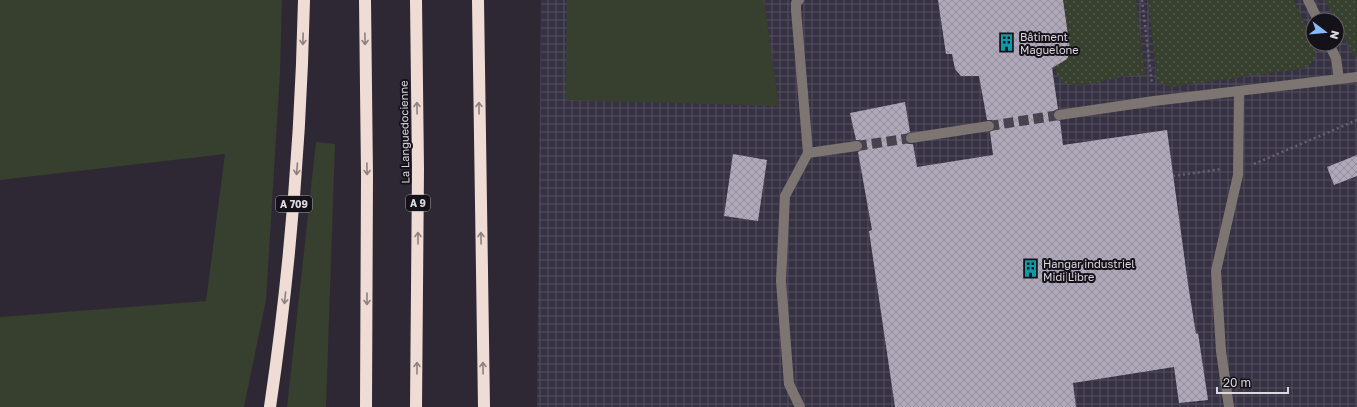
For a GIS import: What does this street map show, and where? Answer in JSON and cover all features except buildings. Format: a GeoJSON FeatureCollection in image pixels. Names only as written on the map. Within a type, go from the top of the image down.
{"type":"FeatureCollection","features":[{"type":"Feature","properties":{"kind":"highway","name":"A 709"},"geometry":{"type":"LineString","coordinates":[[270,407],[281,333],[296,174],[302,76],[304,0]]}},
{"type":"Feature","properties":{"kind":"highway"},"geometry":{"type":"LineString","coordinates":[[364,0],[367,175],[366,407]]}},
{"type":"Feature","properties":{"kind":"highway","name":"La Languedocienne"},"geometry":{"type":"LineString","coordinates":[[416,0],[418,169],[416,407]]}},
{"type":"Feature","properties":{"kind":"highway"},"geometry":{"type":"LineString","coordinates":[[478,0],[484,407]]}},
{"type":"Feature","properties":{"kind":"lane"},"geometry":{"type":"LineString","coordinates":[[799,0],[796,3],[796,10],[808,153],[785,196],[782,281],[789,384],[800,407]]}},
{"type":"Feature","properties":{"kind":"lane"},"geometry":{"type":"LineString","coordinates":[[1308,0],[1314,12]]}},
{"type":"Feature","properties":{"kind":"lane"},"geometry":{"type":"LineString","coordinates":[[1333,52],[1336,58],[1340,79]]}},
{"type":"Feature","properties":{"kind":"lane"},"geometry":{"type":"LineString","coordinates":[[1059,115],[1154,101],[1357,77]]}},
{"type":"Feature","properties":{"kind":"lane"},"geometry":{"type":"LineString","coordinates":[[1230,407],[1221,351],[1216,271],[1238,175],[1239,91]]}},
{"type":"Feature","properties":{"kind":"lane"},"geometry":{"type":"LineString","coordinates":[[911,138],[989,126]]}},
{"type":"Feature","properties":{"kind":"lane"},"geometry":{"type":"LineString","coordinates":[[808,153],[857,146]]}},
{"type":"Feature","properties":{"kind":"path"},"geometry":{"type":"LineString","coordinates":[[1142,0],[1154,101]]}},
{"type":"Feature","properties":{"kind":"path"},"geometry":{"type":"LineString","coordinates":[[1173,176],[1251,165],[1357,120]]}},
{"type":"Feature","properties":{"kind":"shaded area"},"geometry":{"type":"Polygon","coordinates":[[[541,0],[1357,0],[1357,407],[537,407],[541,0]]]}},
{"type":"Feature","properties":{"kind":"green space"},"geometry":{"type":"Polygon","coordinates":[[[0,0],[282,0],[280,73],[266,300],[244,407],[0,407],[0,317],[206,301],[225,154],[0,180],[0,0]]]}},
{"type":"Feature","properties":{"kind":"green space"},"geometry":{"type":"Polygon","coordinates":[[[567,0],[764,0],[779,106],[566,100],[567,0]]]}},
{"type":"Feature","properties":{"kind":"green space"},"geometry":{"type":"Polygon","coordinates":[[[1063,0],[1136,0],[1145,75],[1126,76],[1081,86],[1064,83],[1057,74],[1053,63],[1067,59],[1070,48],[1063,0]]]}},
{"type":"Feature","properties":{"kind":"green space"},"geometry":{"type":"Polygon","coordinates":[[[1148,0],[1294,0],[1305,24],[1305,52],[1315,52],[1316,58],[1305,68],[1170,87],[1157,81],[1148,0]]]}},
{"type":"Feature","properties":{"kind":"green space"},"geometry":{"type":"Polygon","coordinates":[[[1325,0],[1357,0],[1357,57],[1354,56],[1345,39],[1345,12],[1331,12],[1325,0]]]}},
{"type":"Feature","properties":{"kind":"green space"},"geometry":{"type":"Polygon","coordinates":[[[316,142],[335,144],[326,407],[287,407],[316,142]]]}},
{"type":"Feature","properties":{"kind":"tunnel"},"geometry":{"type":"LineString","coordinates":[[989,126],[1059,115]]}},
{"type":"Feature","properties":{"kind":"tunnel"},"geometry":{"type":"LineString","coordinates":[[857,146],[911,138]]}},
{"type":"Feature","properties":{"kind":"place","name":"Bâtiment Maguelone"},"geometry":{"type":"Point","coordinates":[1007,42]}},
{"type":"Feature","properties":{"kind":"place","name":"Hangar industriel Midi Libre"},"geometry":{"type":"Point","coordinates":[1030,269]}}]}
